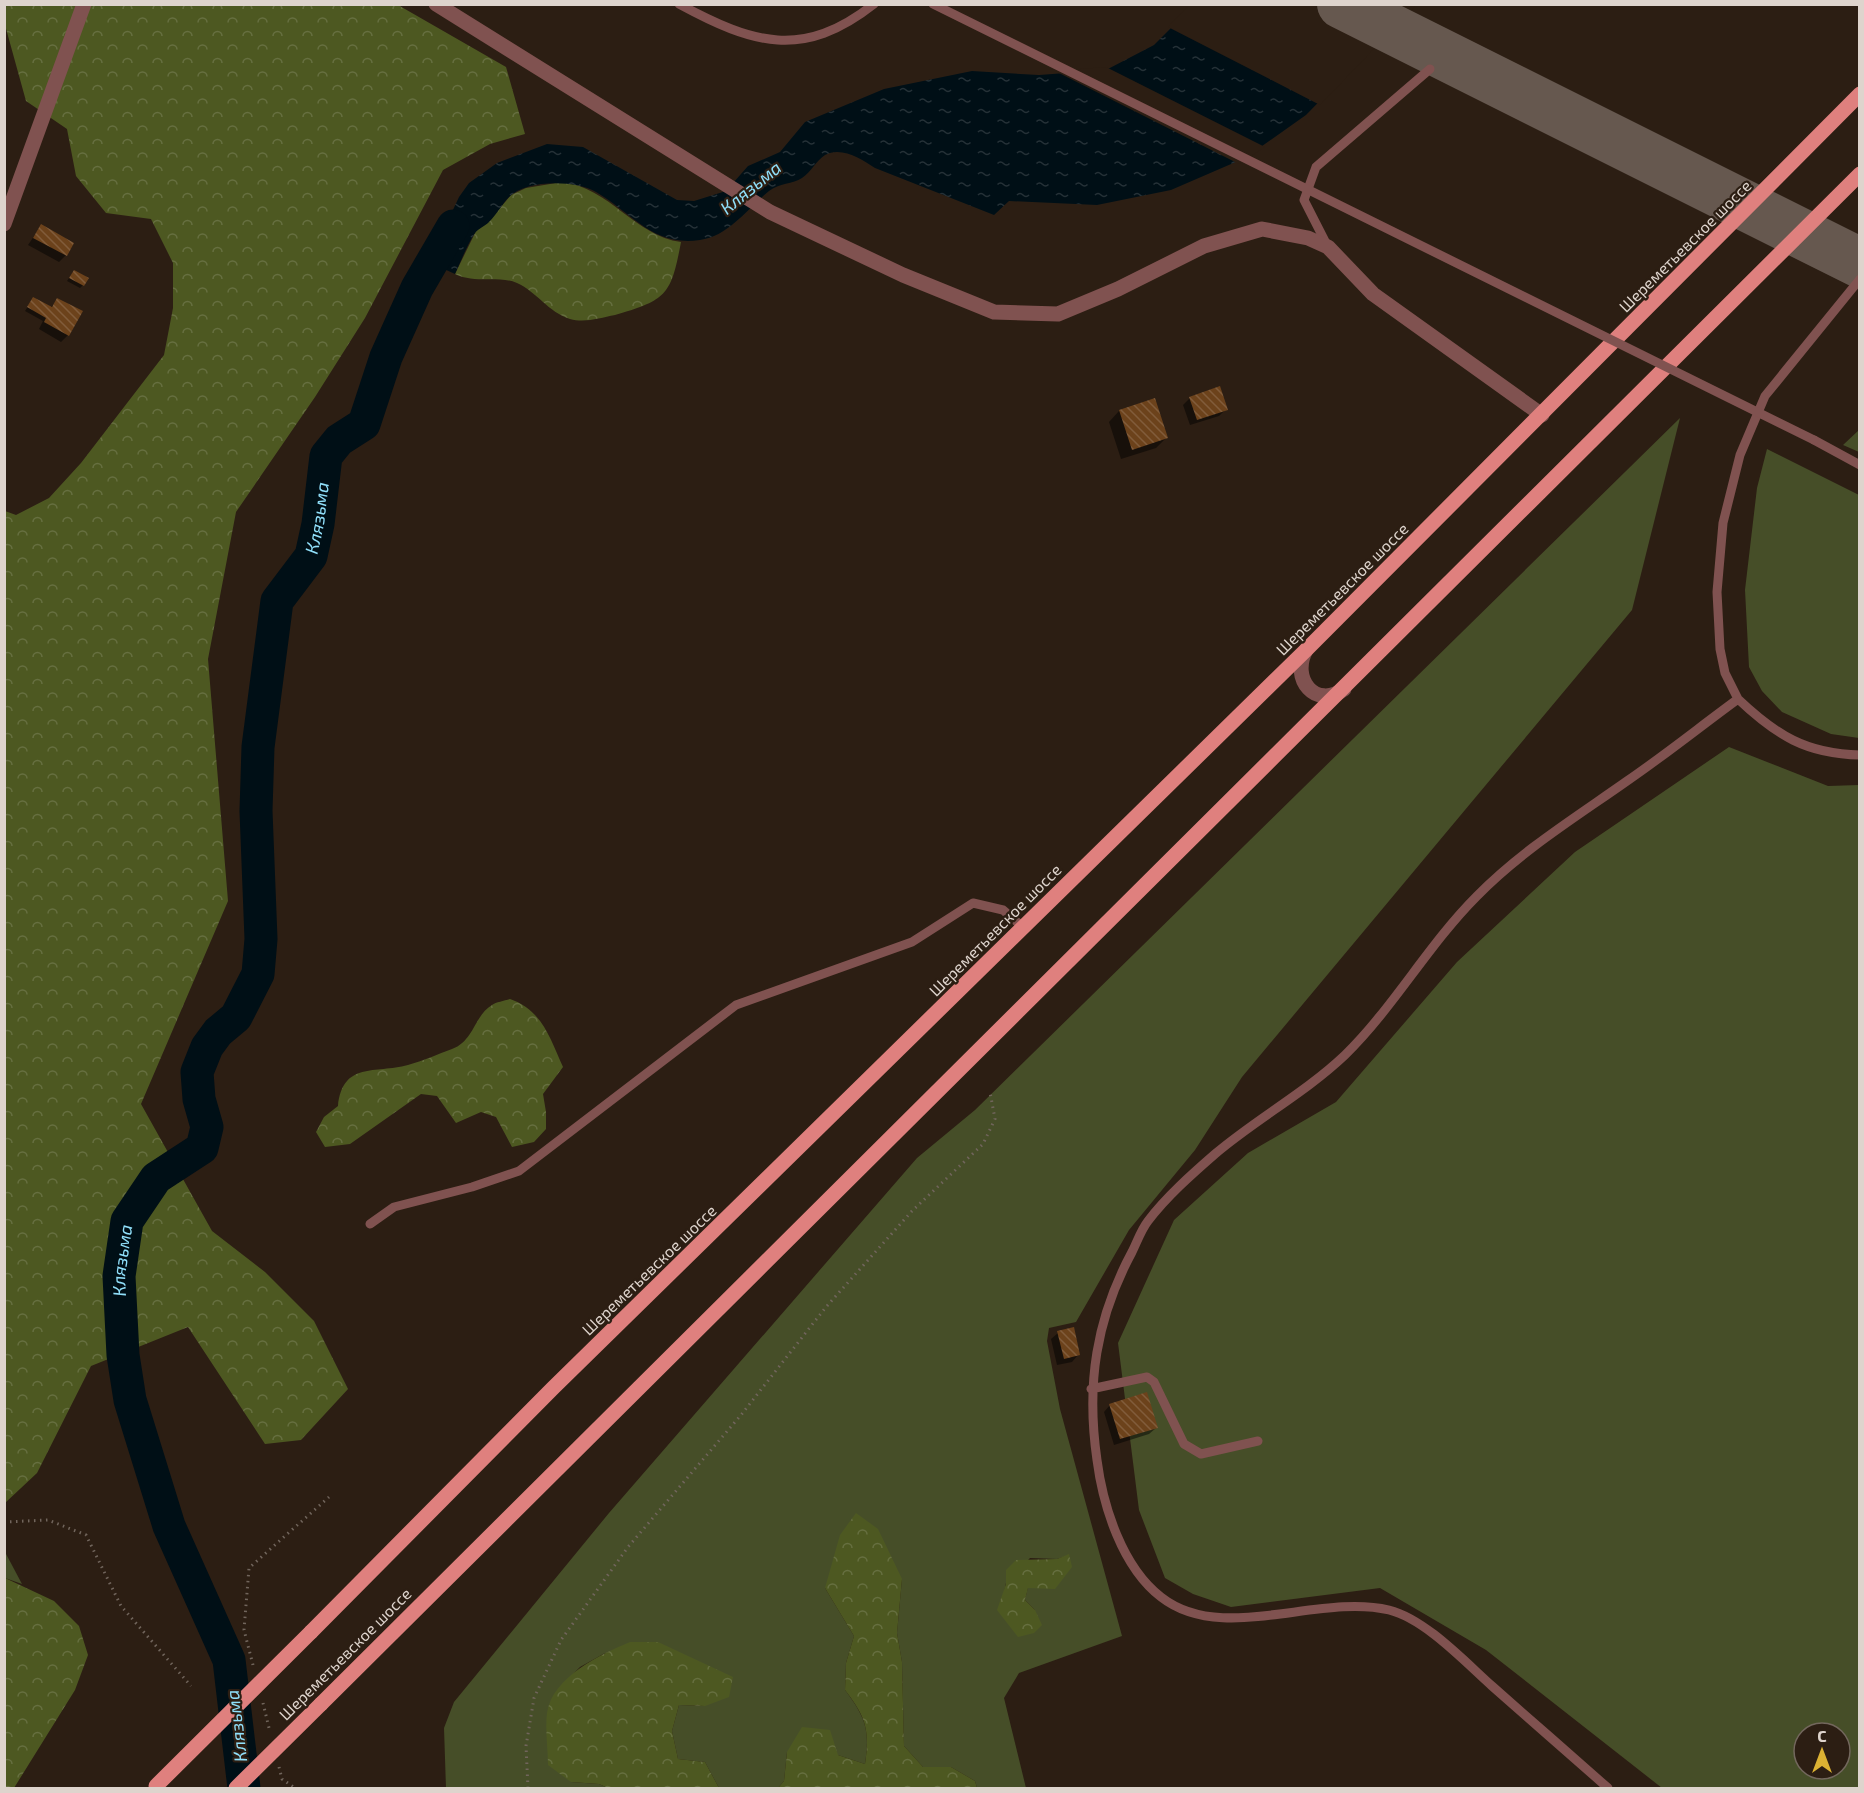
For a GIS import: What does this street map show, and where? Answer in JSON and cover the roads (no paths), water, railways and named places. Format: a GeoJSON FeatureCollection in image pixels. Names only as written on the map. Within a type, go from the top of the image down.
{"type":"FeatureCollection","features":[{"type":"Feature","properties":{"kind":"main road","name":"Шереметьевское шоссе"},"geometry":{"type":"LineString","coordinates":[[155,1787],[554,1388],[1306,650],[1860,94]]}},
{"type":"Feature","properties":{"kind":"main road","name":"Шереметьевское шоссе"},"geometry":{"type":"LineString","coordinates":[[236,1788],[1348,686],[1860,174]]}},
{"type":"Feature","properties":{"kind":"street"},"geometry":{"type":"LineString","coordinates":[[4,224],[84,4]]}},
{"type":"Feature","properties":{"kind":"street"},"geometry":{"type":"LineString","coordinates":[[436,4],[770,212],[903,275],[994,312],[1058,314],[1118,289],[1204,246],[1262,229],[1308,238],[1328,247],[1373,294],[1542,415]]}},
{"type":"Feature","properties":{"kind":"street"},"geometry":{"type":"LineString","coordinates":[[1306,650],[1300,661],[1300,673],[1309,688],[1326,696],[1338,693],[1348,686]]}},
{"type":"Feature","properties":{"kind":"lane"},"geometry":{"type":"LineString","coordinates":[[680,4],[752,37],[785,42],[821,35],[850,21],[874,4]]}},
{"type":"Feature","properties":{"kind":"lane"},"geometry":{"type":"LineString","coordinates":[[933,4],[1814,440],[1860,465]]}},
{"type":"Feature","properties":{"kind":"lane"},"geometry":{"type":"LineString","coordinates":[[1328,247],[1304,200],[1316,167],[1430,69]]}},
{"type":"Feature","properties":{"kind":"lane"},"geometry":{"type":"LineString","coordinates":[[1860,279],[1765,396],[1740,455],[1723,523],[1717,592],[1720,649],[1725,673],[1738,699],[1758,718],[1795,742],[1817,751],[1860,755]]}},
{"type":"Feature","properties":{"kind":"lane"},"geometry":{"type":"LineString","coordinates":[[1608,1788],[1437,1637],[1394,1611],[1337,1607],[1255,1617],[1211,1617],[1184,1610],[1160,1597],[1134,1565],[1113,1526],[1100,1481],[1093,1434],[1091,1389],[1102,1320],[1113,1287],[1147,1222],[1216,1153],[1311,1083],[1344,1055],[1476,896],[1527,852],[1682,743],[1738,699]]}},
{"type":"Feature","properties":{"kind":"lane"},"geometry":{"type":"LineString","coordinates":[[370,1224],[394,1207],[472,1187],[519,1170],[736,1005],[912,942],[973,903],[1003,910],[1023,927]]}},
{"type":"Feature","properties":{"kind":"lane"},"geometry":{"type":"LineString","coordinates":[[1091,1389],[1147,1377],[1154,1382],[1184,1444],[1202,1454],[1258,1441]]}},
{"type":"Feature","properties":{"kind":"water"},"geometry":{"type":"Polygon","coordinates":[[[1194,5],[1414,5],[1306,115],[1245,158],[1171,190],[1097,205],[1009,201],[994,215],[875,168],[851,155],[838,152],[825,155],[802,178],[769,191],[737,221],[720,233],[700,240],[684,241],[656,233],[596,192],[576,185],[552,183],[527,187],[509,197],[489,222],[475,233],[455,274],[422,259],[444,229],[459,197],[469,183],[497,163],[547,144],[583,147],[677,200],[694,201],[726,191],[748,166],[780,152],[805,122],[884,89],[972,71],[1039,75],[1106,70],[1154,45],[1194,5]]]}},
{"type":"Feature","properties":{"kind":"waterway","name":"Клязьма"},"geometry":{"type":"LineString","coordinates":[[244,1788],[229,1660],[169,1526],[130,1400],[123,1355],[119,1276],[127,1221],[156,1178],[202,1148],[207,1127],[199,1099],[197,1072],[207,1047],[218,1032],[236,1017],[258,974],[261,939],[256,811],[258,747],[277,601],[311,556],[318,524],[326,456],[339,440],[364,424],[386,357],[417,288],[453,226]]}}]}
